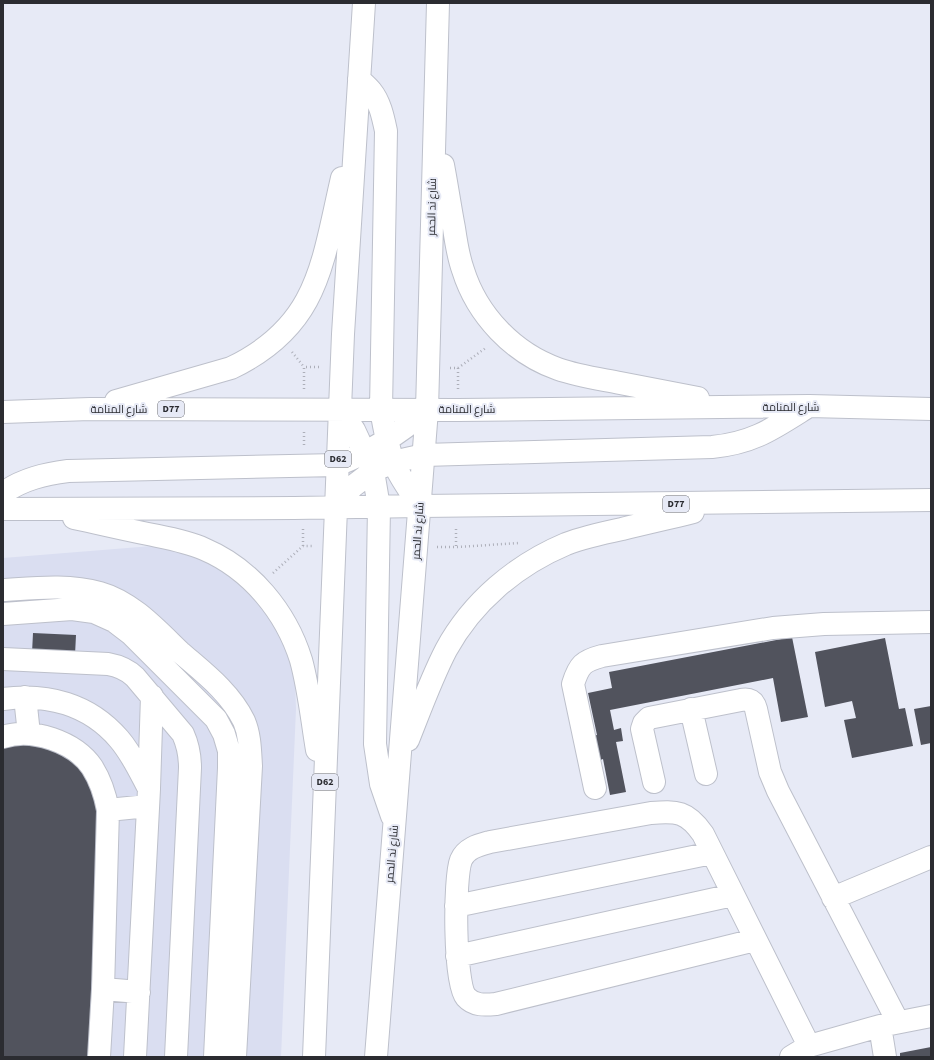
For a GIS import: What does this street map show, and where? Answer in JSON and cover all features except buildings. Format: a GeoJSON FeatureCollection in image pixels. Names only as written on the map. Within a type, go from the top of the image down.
{"type":"FeatureCollection","features":[{"type":"Feature","properties":{"kind":"main road"},"geometry":{"type":"LineString","coordinates":[[90,409],[231,368],[248,360],[280,337],[306,303],[316,284],[357,115],[364,3]]}},
{"type":"Feature","properties":{"kind":"main road","name":"شارع ند الحمر"},"geometry":{"type":"LineString","coordinates":[[376,1057],[427,410],[438,3]]}},
{"type":"Feature","properties":{"kind":"main road"},"geometry":{"type":"LineString","coordinates":[[359,79],[371,91],[378,103],[386,131],[381,409],[393,462],[420,506]]}},
{"type":"Feature","properties":{"kind":"main road","name":"D62"},"geometry":{"type":"LineString","coordinates":[[314,1057],[337,465],[343,334],[357,115]]}},
{"type":"Feature","properties":{"kind":"main road"},"geometry":{"type":"LineString","coordinates":[[435,116],[458,251],[463,270],[479,304],[490,320],[503,334],[519,348],[538,360],[557,368],[578,374],[744,407]]}},
{"type":"Feature","properties":{"kind":"main road"},"geometry":{"type":"LineString","coordinates":[[3,493],[38,476],[68,471],[337,465],[369,462],[393,462],[424,455],[725,446],[759,436],[809,406]]}},
{"type":"Feature","properties":{"kind":"main road","name":"شارع المنامة"},"geometry":{"type":"LineString","coordinates":[[3,412],[90,409],[427,410],[809,406],[931,409]]}},
{"type":"Feature","properties":{"kind":"main road"},"geometry":{"type":"LineString","coordinates":[[340,409],[354,430],[369,462],[379,507],[375,744],[381,784],[395,823]]}},
{"type":"Feature","properties":{"kind":"main road"},"geometry":{"type":"LineString","coordinates":[[336,508],[387,440],[427,410]]}},
{"type":"Feature","properties":{"kind":"main road","name":"D77"},"geometry":{"type":"LineString","coordinates":[[3,509],[336,508],[931,500]]}},
{"type":"Feature","properties":{"kind":"main road"},"geometry":{"type":"LineString","coordinates":[[400,757],[436,670],[446,650],[471,613],[504,581],[544,554],[561,546],[592,536],[734,503]]}},
{"type":"Feature","properties":{"kind":"main road"},"geometry":{"type":"LineString","coordinates":[[31,509],[184,542],[204,549],[224,559],[258,586],[284,621],[294,640],[301,661],[324,798]]}},
{"type":"Feature","properties":{"kind":"main road"},"geometry":{"type":"LineString","coordinates":[[3,590],[76,588],[101,593],[124,604],[145,619],[218,686],[233,702],[244,722],[250,743],[251,766],[236,1057]]}},
{"type":"Feature","properties":{"kind":"main road"},"geometry":{"type":"LineString","coordinates":[[3,614],[72,609],[94,612],[114,621],[131,634],[204,706],[216,719],[224,734],[229,751],[229,768],[214,1057]]}},
{"type":"Feature","properties":{"kind":"main road"},"geometry":{"type":"LineString","coordinates":[[595,788],[573,684],[578,670],[588,660],[626,652],[798,625],[931,622]]}},
{"type":"Feature","properties":{"kind":"main road"},"geometry":{"type":"LineString","coordinates":[[3,659],[108,664],[128,670],[136,677],[183,734],[188,744],[190,756],[176,1057]]}},
{"type":"Feature","properties":{"kind":"main road"},"geometry":{"type":"LineString","coordinates":[[3,699],[26,696],[47,698],[87,712],[104,724],[119,739],[131,757],[148,798]]}},
{"type":"Feature","properties":{"kind":"main road"},"geometry":{"type":"LineString","coordinates":[[26,696],[28,734]]}},
{"type":"Feature","properties":{"kind":"main road"},"geometry":{"type":"LineString","coordinates":[[135,1057],[152,696]]}},
{"type":"Feature","properties":{"kind":"main road"},"geometry":{"type":"LineString","coordinates":[[654,782],[642,729],[644,723],[649,718],[746,699],[751,700],[754,704],[768,767],[773,782],[833,898],[889,1024],[885,1057]]}},
{"type":"Feature","properties":{"kind":"main road"},"geometry":{"type":"LineString","coordinates":[[691,709],[706,774]]}},
{"type":"Feature","properties":{"kind":"main road"},"geometry":{"type":"LineString","coordinates":[[3,737],[28,734],[52,738],[74,749],[91,766],[103,787],[108,810],[103,989],[99,1057]]}},
{"type":"Feature","properties":{"kind":"main road"},"geometry":{"type":"LineString","coordinates":[[108,810],[148,798]]}},
{"type":"Feature","properties":{"kind":"main road"},"geometry":{"type":"LineString","coordinates":[[755,940],[496,1004],[484,1005],[473,1003],[464,995],[457,956],[456,906],[458,872],[461,860],[468,850],[490,842],[652,813],[669,812],[683,814],[695,822],[703,834],[755,940],[800,1052],[889,1024],[931,1016]]}},
{"type":"Feature","properties":{"kind":"main road"},"geometry":{"type":"LineString","coordinates":[[456,906],[712,853]]}},
{"type":"Feature","properties":{"kind":"main road"},"geometry":{"type":"LineString","coordinates":[[833,898],[931,857]]}},
{"type":"Feature","properties":{"kind":"main road"},"geometry":{"type":"LineString","coordinates":[[457,956],[733,896]]}},
{"type":"Feature","properties":{"kind":"main road"},"geometry":{"type":"LineString","coordinates":[[103,989],[138,992]]}},
{"type":"Feature","properties":{"kind":"path"},"geometry":{"type":"LineString","coordinates":[[458,368],[503,334]]}},
{"type":"Feature","properties":{"kind":"path"},"geometry":{"type":"LineString","coordinates":[[456,547],[519,542],[522,568]]}},
{"type":"Feature","properties":{"kind":"path"},"geometry":{"type":"LineString","coordinates":[[258,586],[303,546]]}},
{"type":"Feature","properties":{"kind":"shaded area"},"geometry":{"type":"Polygon","coordinates":[[[152,546],[197,553],[247,585],[288,646],[295,679],[296,709],[281,1057],[3,1057],[3,558],[152,546]]]}}]}
